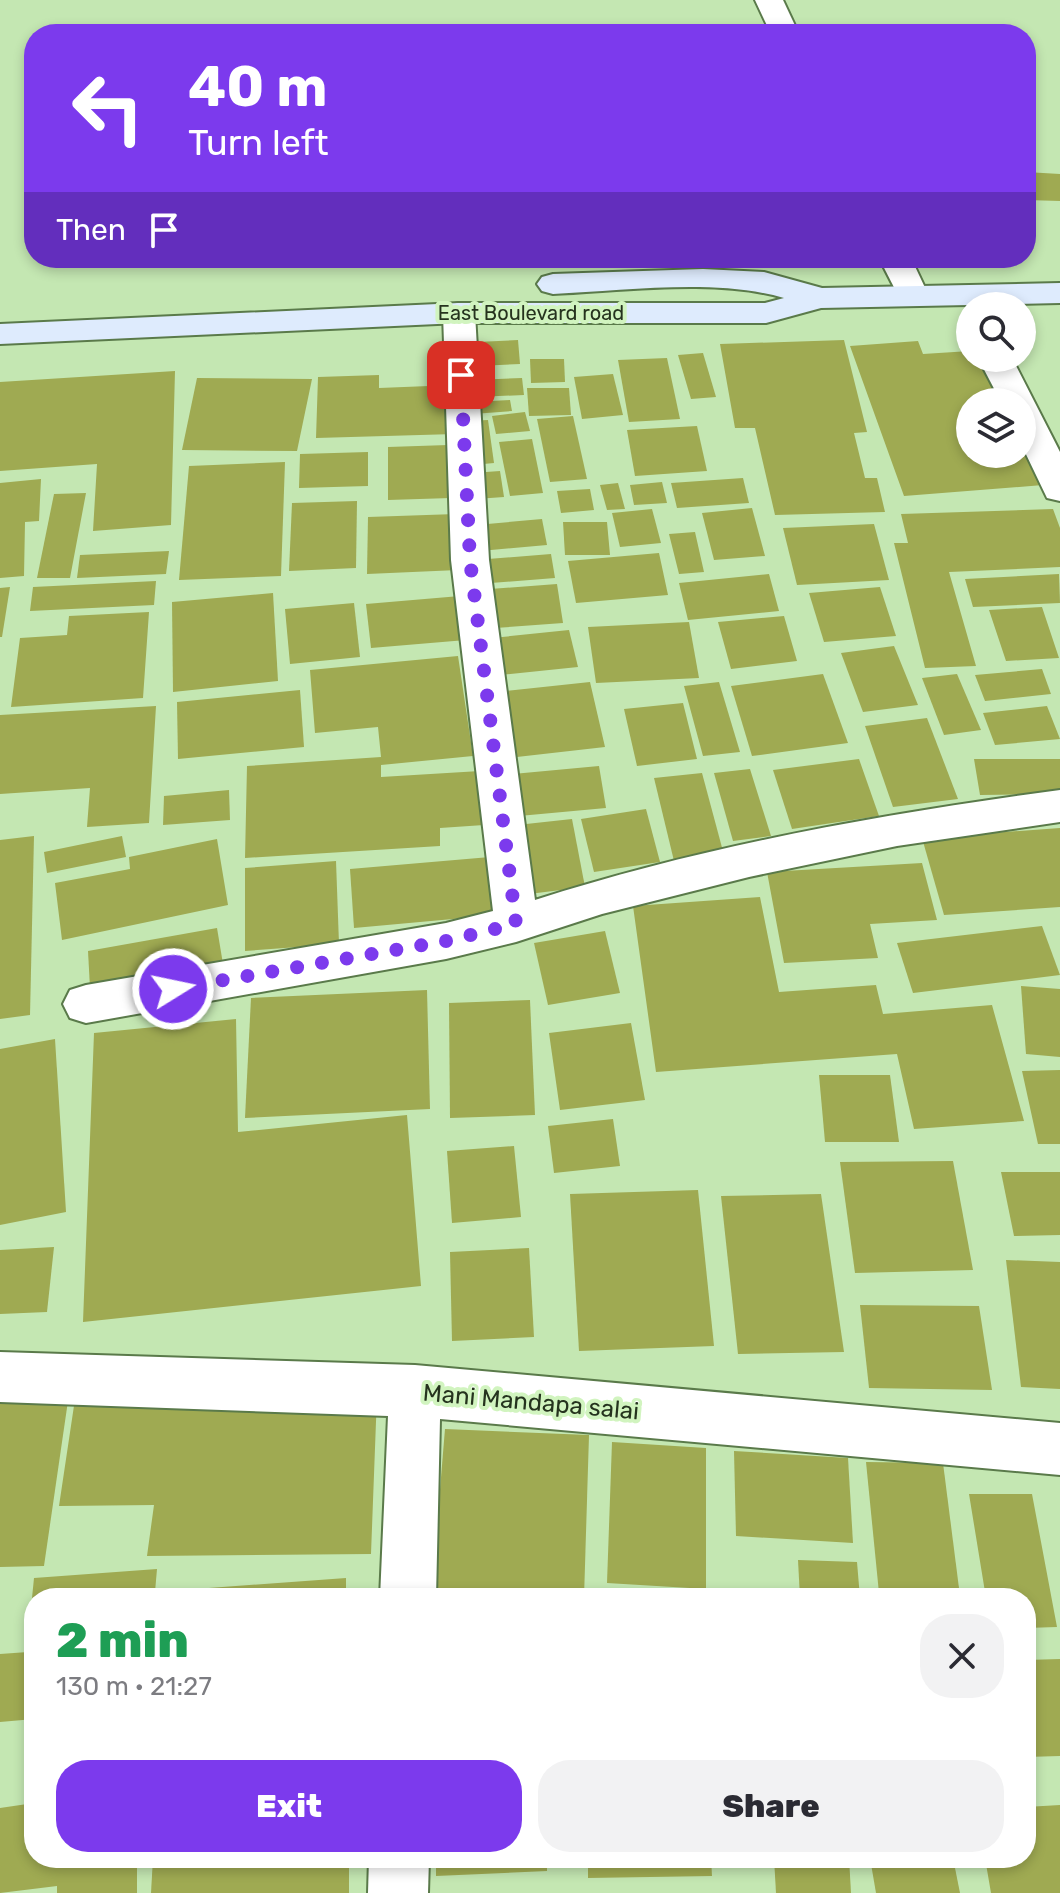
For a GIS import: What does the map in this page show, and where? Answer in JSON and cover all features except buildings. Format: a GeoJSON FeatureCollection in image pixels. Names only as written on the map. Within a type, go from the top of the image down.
{"type":"FeatureCollection","features":[{"type":"Feature","properties":{"kind":"main road"},"geometry":{"type":"LineString","coordinates":[[30,302],[703,279],[764,282],[820,298]]}},
{"type":"Feature","properties":{"kind":"main road","name":"East Boulevard road"},"geometry":{"type":"LineString","coordinates":[[1036,296],[1060,293]]}},
{"type":"Feature","properties":{"kind":"main road","name":"East Boulevard road"},"geometry":{"type":"LineString","coordinates":[[0,334],[459,313],[766,313],[820,298],[912,294],[956,301]]}},
{"type":"Feature","properties":{"kind":"street"},"geometry":{"type":"LineString","coordinates":[[769,0],[780,24]]}},
{"type":"Feature","properties":{"kind":"street"},"geometry":{"type":"LineString","coordinates":[[900,268],[912,294]]}},
{"type":"Feature","properties":{"kind":"street"},"geometry":{"type":"LineString","coordinates":[[459,313],[470,560],[516,924]]}},
{"type":"Feature","properties":{"kind":"street"},"geometry":{"type":"LineString","coordinates":[[1036,439],[1060,489]]}},
{"type":"Feature","properties":{"kind":"street"},"geometry":{"type":"LineString","coordinates":[[86,1004],[446,941],[516,924],[602,896],[749,860],[897,829],[1060,806]]}},
{"type":"Feature","properties":{"kind":"street","name":"Mani Mandapa salai"},"geometry":{"type":"LineString","coordinates":[[0,1377],[415,1391],[1060,1449]]}},
{"type":"Feature","properties":{"kind":"street"},"geometry":{"type":"LineString","coordinates":[[408,1588],[415,1391]]}},
{"type":"Feature","properties":{"kind":"street"},"geometry":{"type":"LineString","coordinates":[[398,1893],[399,1868]]}},
{"type":"Feature","properties":{"kind":"route"},"geometry":{"type":"LineString","coordinates":[[173,989],[446,941],[516,924],[470,560],[461,375]]}}]}
